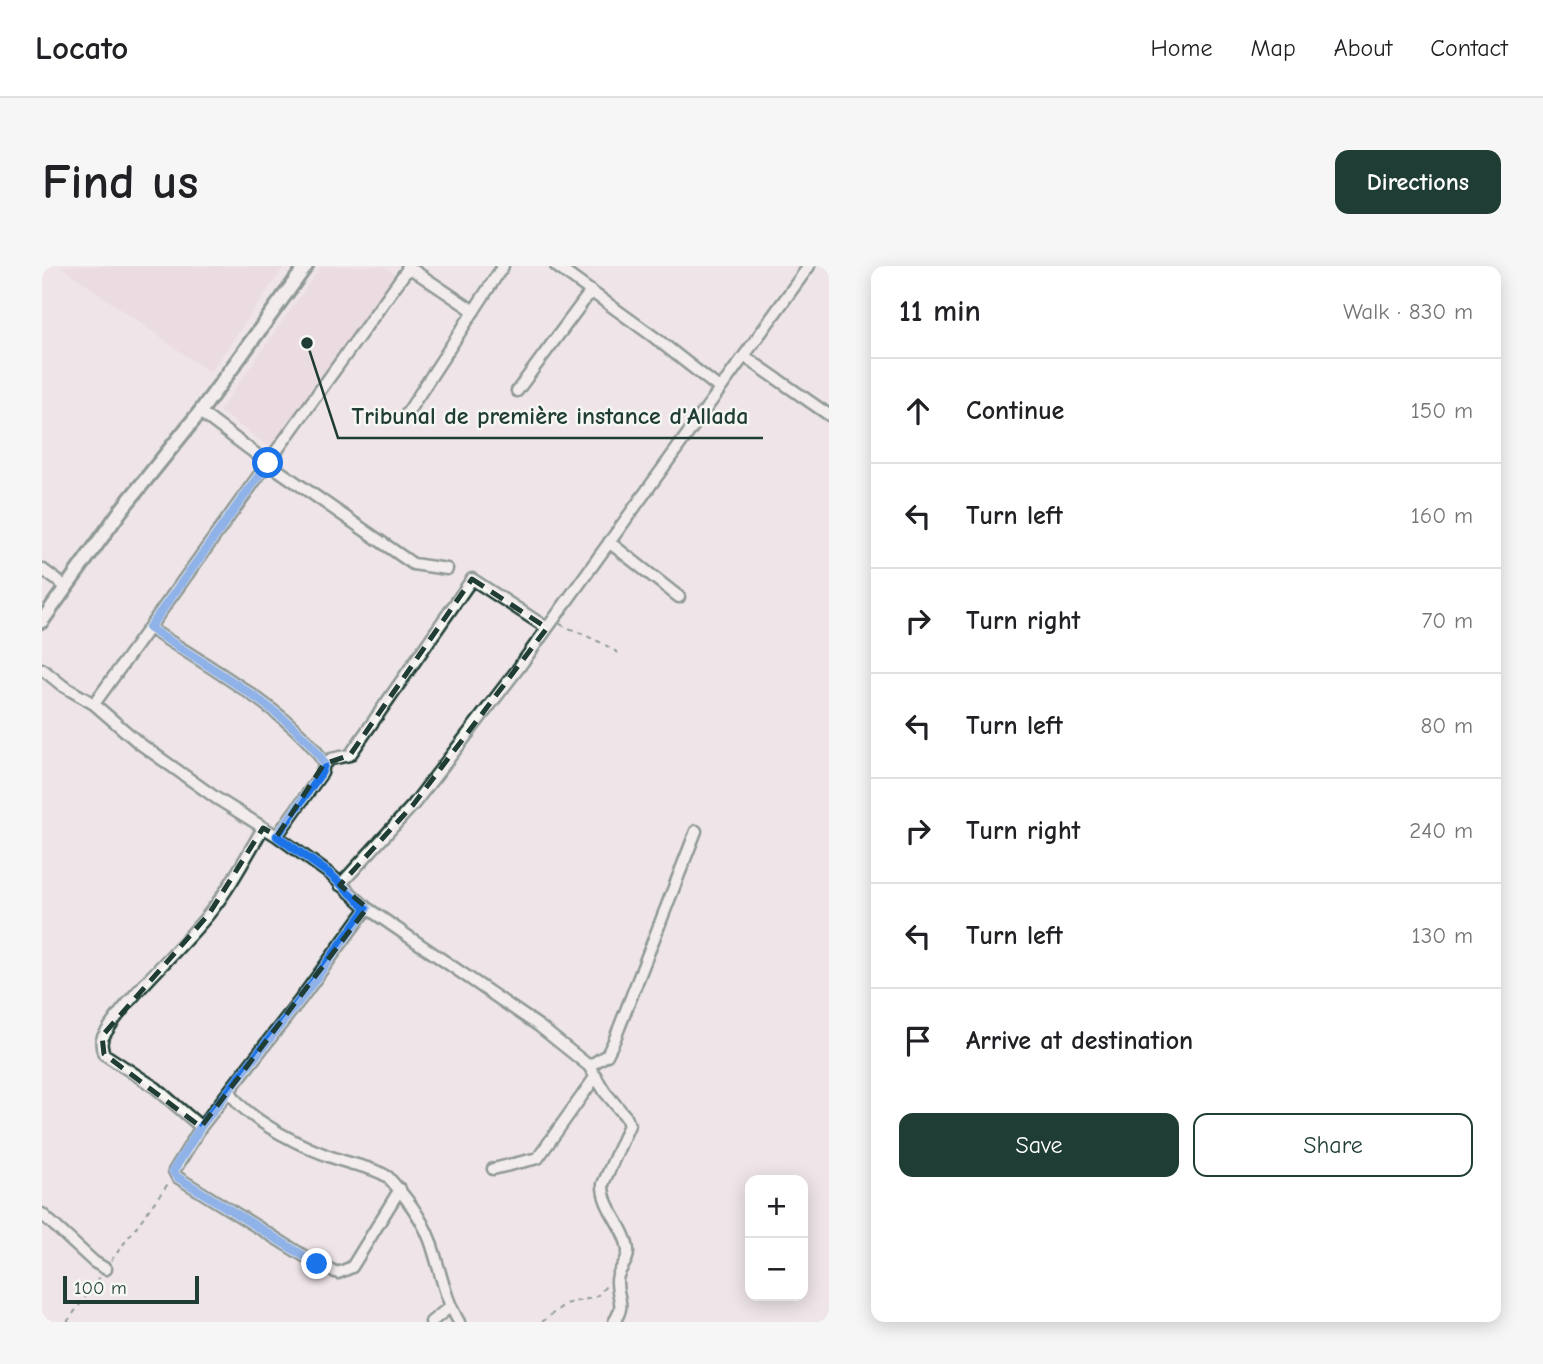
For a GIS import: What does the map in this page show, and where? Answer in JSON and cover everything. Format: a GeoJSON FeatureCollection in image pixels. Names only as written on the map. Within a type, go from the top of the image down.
{"type":"FeatureCollection","features":[{"type":"Feature","properties":{"kind":"main road"},"geometry":{"type":"LineString","coordinates":[[42,621],[122,509],[200,412],[306,266]]}},
{"type":"Feature","properties":{"kind":"street"},"geometry":{"type":"LineString","coordinates":[[404,418],[503,266]]}},
{"type":"Feature","properties":{"kind":"street"},"geometry":{"type":"LineString","coordinates":[[556,266],[719,388]]}},
{"type":"Feature","properties":{"kind":"street"},"geometry":{"type":"LineString","coordinates":[[340,885],[413,805],[550,624],[809,266]]}},
{"type":"Feature","properties":{"kind":"street"},"geometry":{"type":"LineString","coordinates":[[94,704],[408,267],[474,311]]}},
{"type":"Feature","properties":{"kind":"street"},"geometry":{"type":"LineString","coordinates":[[517,391],[591,291]]}},
{"type":"Feature","properties":{"kind":"street"},"geometry":{"type":"LineString","coordinates":[[744,356],[829,415]]}},
{"type":"Feature","properties":{"kind":"street"},"geometry":{"type":"LineString","coordinates":[[200,412],[413,564],[447,569]]}},
{"type":"Feature","properties":{"kind":"street"},"geometry":{"type":"LineString","coordinates":[[609,542],[679,597]]}},
{"type":"Feature","properties":{"kind":"street"},"geometry":{"type":"LineString","coordinates":[[42,569],[66,587]]}},
{"type":"Feature","properties":{"kind":"street"},"geometry":{"type":"LineString","coordinates":[[277,836],[321,773],[324,764],[350,755],[472,579],[550,624]]}},
{"type":"Feature","properties":{"kind":"street"},"geometry":{"type":"LineString","coordinates":[[149,628],[269,709],[306,738],[324,764]]}},
{"type":"Feature","properties":{"kind":"street"},"geometry":{"type":"LineString","coordinates":[[42,669],[63,686],[94,704],[139,743],[216,798],[277,836],[367,908],[539,1026],[589,1066],[629,1125],[603,1184],[603,1194],[628,1247],[626,1262],[616,1283],[621,1306],[614,1322]]}},
{"type":"Feature","properties":{"kind":"street"},"geometry":{"type":"LineString","coordinates":[[201,1126],[156,1088],[104,1054],[102,1036],[209,914],[263,828]]}},
{"type":"Feature","properties":{"kind":"street"},"geometry":{"type":"LineString","coordinates":[[589,1066],[610,1051],[696,831]]}},
{"type":"Feature","properties":{"kind":"street"},"geometry":{"type":"LineString","coordinates":[[367,908],[201,1126],[175,1166],[174,1175],[317,1264],[338,1273],[352,1268],[400,1189]]}},
{"type":"Feature","properties":{"kind":"street"},"geometry":{"type":"LineString","coordinates":[[493,1169],[538,1158],[596,1076]]}},
{"type":"Feature","properties":{"kind":"street"},"geometry":{"type":"LineString","coordinates":[[230,1091],[240,1106],[252,1116],[340,1160],[382,1173],[400,1189],[429,1239],[459,1322]]}},
{"type":"Feature","properties":{"kind":"street"},"geometry":{"type":"LineString","coordinates":[[42,1214],[94,1262],[106,1269]]}},
{"type":"Feature","properties":{"kind":"street"},"geometry":{"type":"LineString","coordinates":[[430,1322],[451,1306]]}},
{"type":"Feature","properties":{"kind":"path"},"geometry":{"type":"LineString","coordinates":[[550,624],[595,639],[620,654]]}},
{"type":"Feature","properties":{"kind":"path"},"geometry":{"type":"LineString","coordinates":[[67,1322],[174,1175]]}},
{"type":"Feature","properties":{"kind":"path"},"geometry":{"type":"LineString","coordinates":[[542,1322],[565,1304],[596,1297],[604,1287],[616,1283]]}},
{"type":"Feature","properties":{"kind":"highlighted area"},"geometry":{"type":"Polygon","coordinates":[[[472,579],[547,628],[413,805],[340,885],[367,908],[201,1127],[104,1054],[102,1036],[209,914],[263,828],[277,836],[324,764],[350,755],[472,579]]]}},
{"type":"Feature","properties":{"kind":"shaded area"},"geometry":{"type":"Polygon","coordinates":[[[60,266],[285,266],[210,373],[60,266]]]}},
{"type":"Feature","properties":{"kind":"shaded area"},"geometry":{"type":"Polygon","coordinates":[[[321,266],[383,266],[395,274],[272,449],[219,411],[321,266]]]}},
{"type":"Feature","properties":{"kind":"place","name":"Tribunal de première instance d'Allada"},"geometry":{"type":"Point","coordinates":[307,343]}},
{"type":"Feature","properties":{"kind":"route"},"geometry":{"type":"LineString","coordinates":[[268,463],[149,628],[260,701],[306,738],[321,756],[324,764],[321,773],[277,836],[331,875],[367,908],[300,1000],[201,1126],[173,1171],[177,1177],[317,1264]]}}]}
